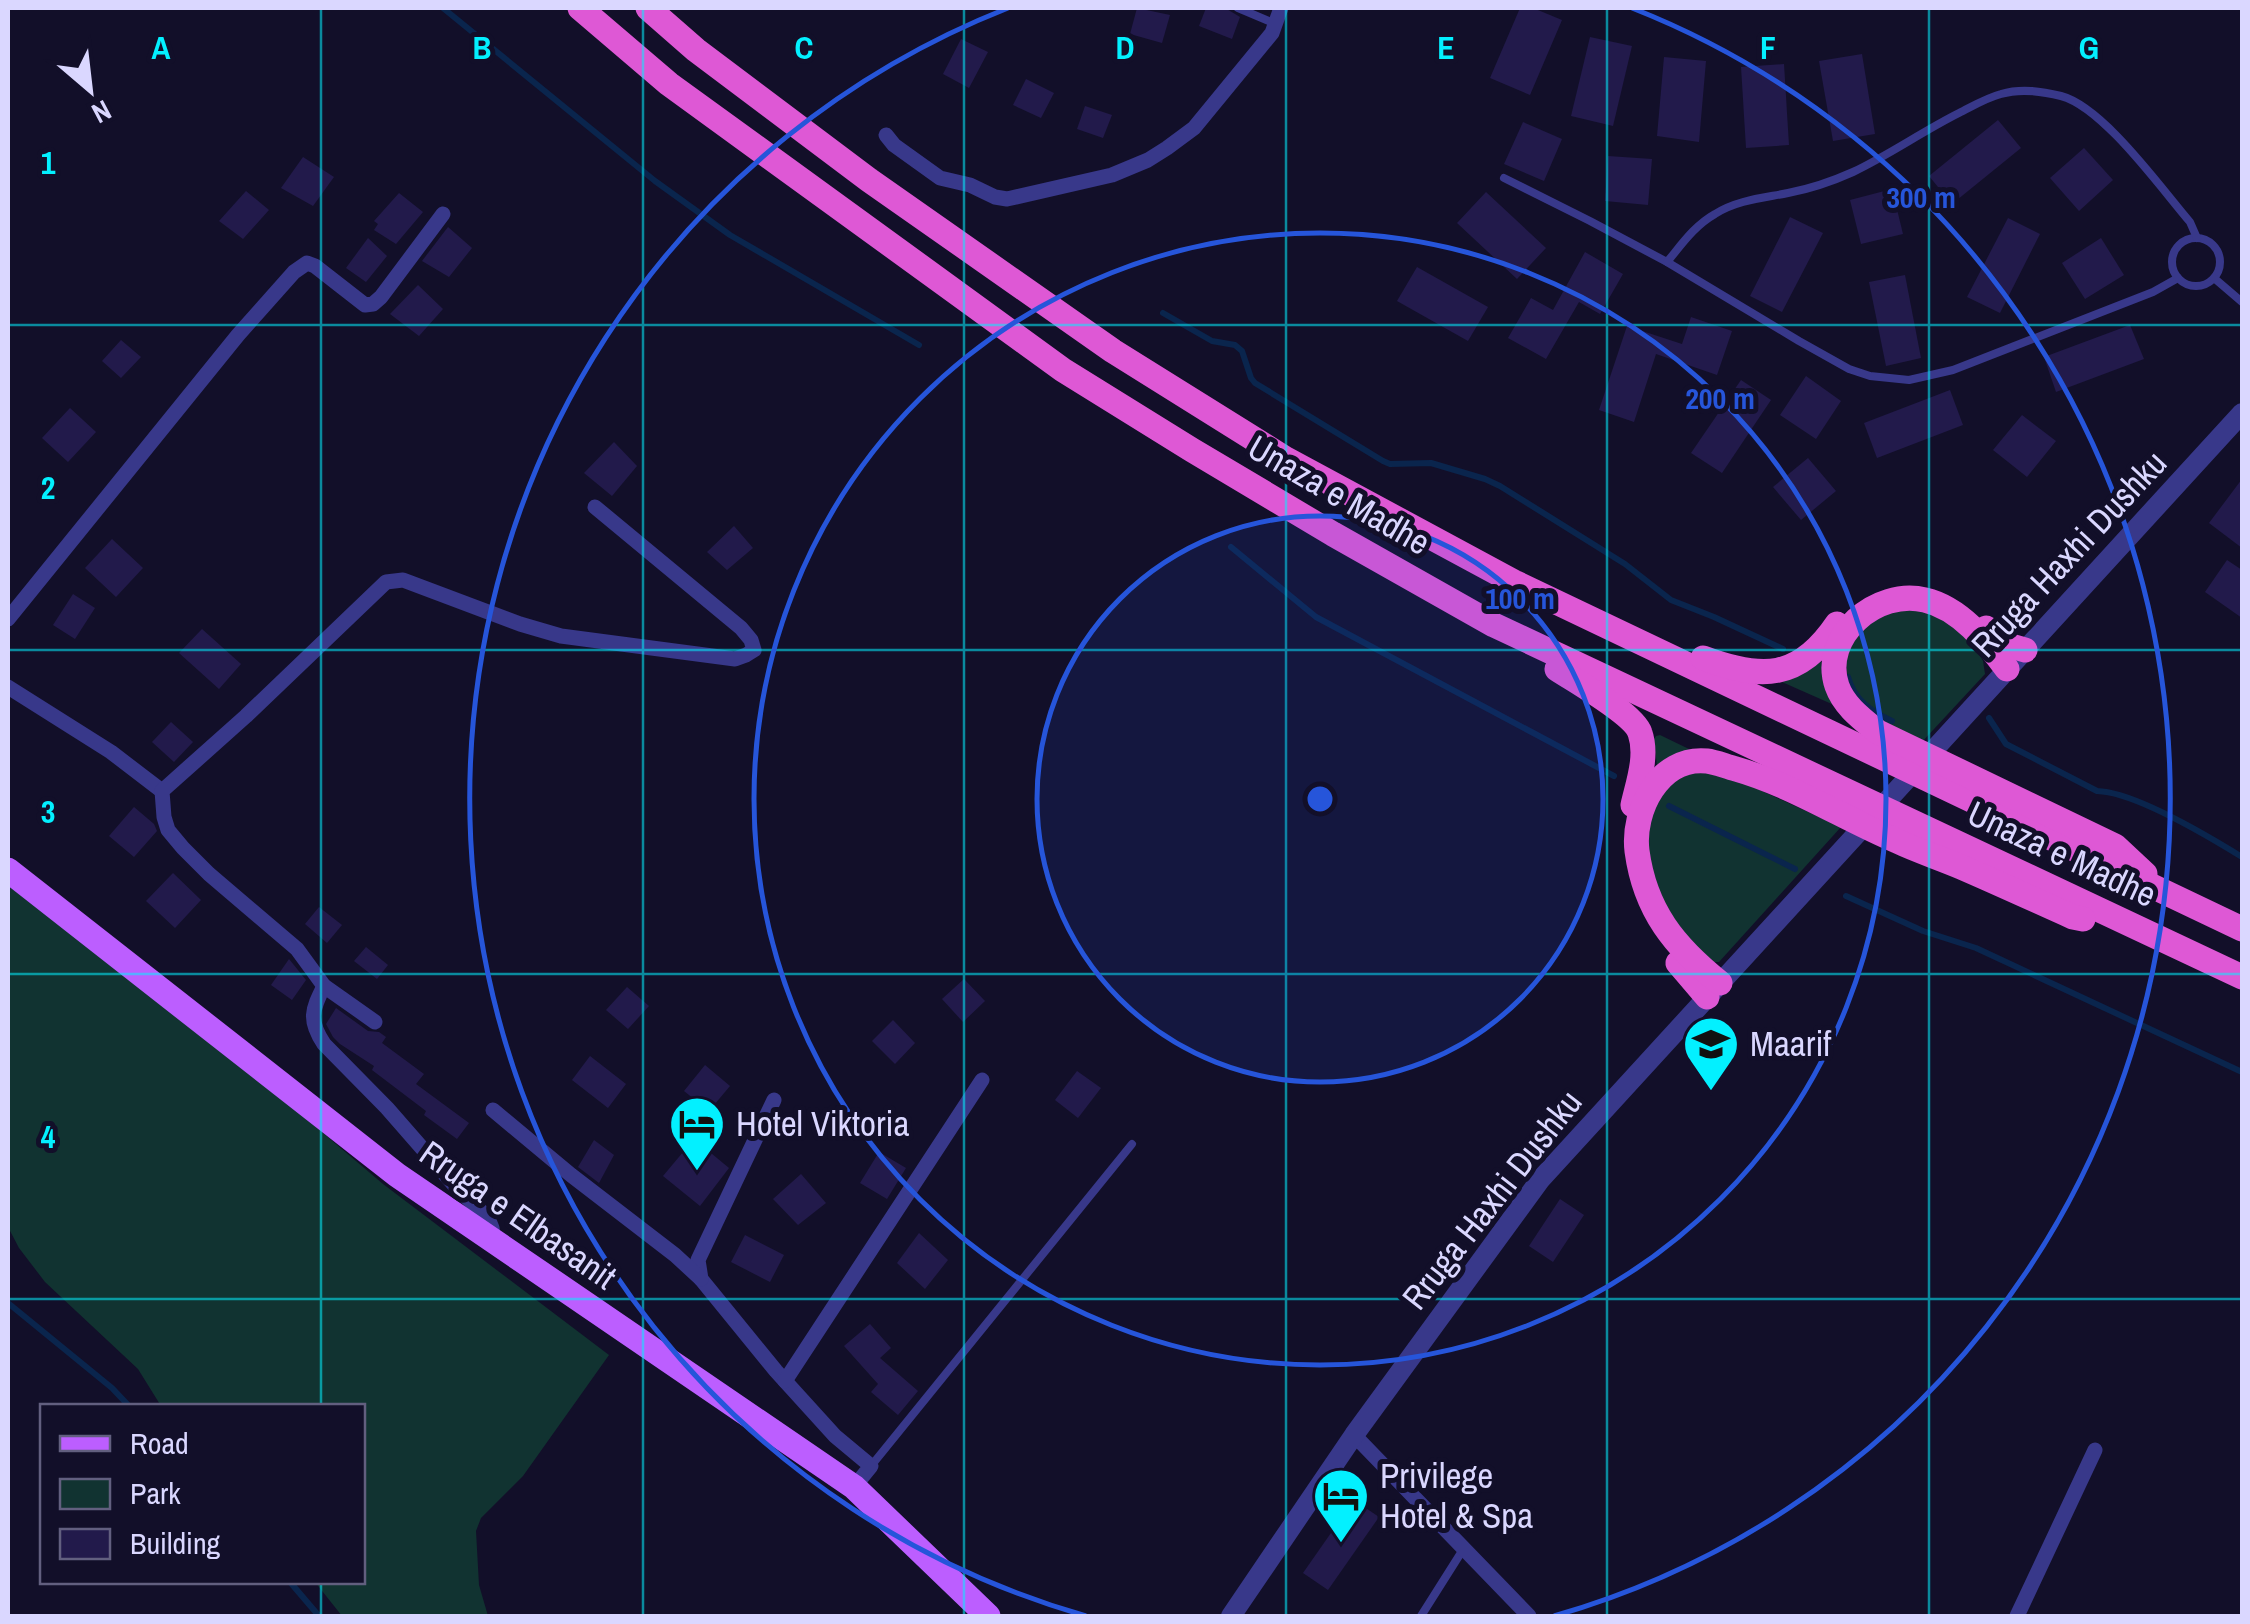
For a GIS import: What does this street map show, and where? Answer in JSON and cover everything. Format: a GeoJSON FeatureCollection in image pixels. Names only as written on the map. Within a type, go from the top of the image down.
{"type":"FeatureCollection","features":[{"type":"Feature","properties":{"kind":"highway","name":"Unaza e Madhe"},"geometry":{"type":"LineString","coordinates":[[580,8],[669,84],[1063,370],[1192,450],[1494,625],[2242,977]]}},
{"type":"Feature","properties":{"kind":"highway","name":"Unaza e Madhe"},"geometry":{"type":"LineString","coordinates":[[648,8],[696,50],[869,180],[1113,351],[1286,459],[1514,582],[2242,929]]}},
{"type":"Feature","properties":{"kind":"highway"},"geometry":{"type":"LineString","coordinates":[[1514,582],[1614,618],[1729,667],[1775,671],[1807,660],[1858,602],[1904,586],[1920,587],[1950,598],[2011,646],[2016,659]]}},
{"type":"Feature","properties":{"kind":"highway"},"geometry":{"type":"LineString","coordinates":[[2016,659],[1994,651],[1943,607],[1924,599],[1902,598],[1884,602],[1852,624],[1841,638],[1832,665],[1844,700],[1878,732],[2115,846],[2168,894]]}},
{"type":"Feature","properties":{"kind":"highway"},"geometry":{"type":"LineString","coordinates":[[1494,625],[1630,718],[1640,731],[1643,755],[1629,824],[1629,856],[1644,906],[1668,950],[1714,990]]}},
{"type":"Feature","properties":{"kind":"highway"},"geometry":{"type":"LineString","coordinates":[[1714,990],[1666,930],[1646,889],[1636,845],[1641,813],[1654,784],[1669,771],[1704,760],[1759,776],[1898,842],[2072,917],[2144,932]]}},
{"type":"Feature","properties":{"kind":"main road","name":"Rruga e Elbasanit"},"geometry":{"type":"LineString","coordinates":[[8,870],[397,1176],[854,1488],[988,1616]]}},
{"type":"Feature","properties":{"kind":"street"},"geometry":{"type":"LineString","coordinates":[[886,134],[930,172],[995,197],[1007,199],[1112,175],[1148,160],[1194,128],[1272,34],[1282,8]]}},
{"type":"Feature","properties":{"kind":"street"},"geometry":{"type":"LineString","coordinates":[[8,619],[164,424],[294,272],[307,263],[316,266],[365,304],[373,304],[443,214]]}},
{"type":"Feature","properties":{"kind":"street","name":"Rruga Haxhi Dushku"},"geometry":{"type":"LineString","coordinates":[[1231,1616],[1354,1435],[1540,1180],[2242,413]]}},
{"type":"Feature","properties":{"kind":"street"},"geometry":{"type":"LineString","coordinates":[[162,791],[386,582],[403,580],[561,636],[735,658],[754,650],[740,628],[596,507]]}},
{"type":"Feature","properties":{"kind":"street"},"geometry":{"type":"LineString","coordinates":[[8,687],[111,752],[162,791],[164,817],[176,839],[209,874],[297,949],[324,986],[375,1022]]}},
{"type":"Feature","properties":{"kind":"street"},"geometry":{"type":"LineString","coordinates":[[324,986],[312,1019],[318,1035],[456,1188],[488,1218],[494,1243]]}},
{"type":"Feature","properties":{"kind":"street"},"geometry":{"type":"LineString","coordinates":[[785,1381],[982,1080]]}},
{"type":"Feature","properties":{"kind":"street"},"geometry":{"type":"LineString","coordinates":[[701,1279],[698,1260],[774,1100]]}},
{"type":"Feature","properties":{"kind":"street"},"geometry":{"type":"LineString","coordinates":[[494,1110],[701,1279],[785,1381],[835,1436],[871,1466],[854,1488]]}},
{"type":"Feature","properties":{"kind":"street"},"geometry":{"type":"LineString","coordinates":[[1354,1435],[1530,1616]]}},
{"type":"Feature","properties":{"kind":"street"},"geometry":{"type":"LineString","coordinates":[[2017,1616],[2095,1450]]}},
{"type":"Feature","properties":{"kind":"lane"},"geometry":{"type":"LineString","coordinates":[[1238,8],[1276,24]]}},
{"type":"Feature","properties":{"kind":"lane"},"geometry":{"type":"LineString","coordinates":[[1668,262],[1694,228],[1735,204],[1792,192],[1850,173],[1983,101],[2020,90],[2065,97],[2086,106],[2190,222],[2197,238]]}},
{"type":"Feature","properties":{"kind":"lane"},"geometry":{"type":"LineString","coordinates":[[1504,178],[1668,262],[1849,369],[1870,376],[1909,380],[1952,370],[2154,292],[2178,278]]}},
{"type":"Feature","properties":{"kind":"lane"},"geometry":{"type":"LineString","coordinates":[[2197,238],[2211,243],[2220,264],[2214,278],[2192,286],[2178,278],[2172,263],[2176,248],[2197,238]]}},
{"type":"Feature","properties":{"kind":"lane"},"geometry":{"type":"LineString","coordinates":[[2214,278],[2242,302]]}},
{"type":"Feature","properties":{"kind":"lane"},"geometry":{"type":"LineString","coordinates":[[871,1466],[1132,1144]]}},
{"type":"Feature","properties":{"kind":"lane"},"geometry":{"type":"LineString","coordinates":[[1421,1616],[1464,1547]]}},
{"type":"Feature","properties":{"kind":"green space"},"geometry":{"type":"Polygon","coordinates":[[[1891,607],[1937,612],[1975,647],[1983,661],[1985,674],[1921,743],[1878,722],[1850,692],[1844,652],[1851,638],[1891,607]]]}},
{"type":"Feature","properties":{"kind":"green space"},"geometry":{"type":"Polygon","coordinates":[[[1823,662],[1834,705],[1781,679],[1823,662]]]}},
{"type":"Feature","properties":{"kind":"green space"},"geometry":{"type":"Polygon","coordinates":[[[1660,735],[1691,750],[1657,766],[1654,739],[1660,735]]]}},
{"type":"Feature","properties":{"kind":"green space"},"geometry":{"type":"Polygon","coordinates":[[[1695,770],[1727,775],[1841,827],[1719,962],[1711,962],[1688,946],[1649,873],[1646,819],[1674,778],[1695,770]]]}},
{"type":"Feature","properties":{"kind":"green space"},"geometry":{"type":"Polygon","coordinates":[[[8,880],[181,1012],[383,1184],[609,1355],[523,1476],[481,1518],[476,1531],[479,1585],[488,1616],[342,1616],[317,1584],[365,1584],[365,1404],[160,1404],[138,1369],[45,1282],[8,1227],[8,880]]]}},
{"type":"Feature","properties":{"kind":"building"},"geometry":{"type":"Polygon","coordinates":[[[1137,8],[1170,15],[1162,43],[1130,34],[1137,8]]]}},
{"type":"Feature","properties":{"kind":"building"},"geometry":{"type":"Polygon","coordinates":[[[1206,8],[1225,8],[1240,17],[1232,39],[1199,26],[1206,8]]]}},
{"type":"Feature","properties":{"kind":"building"},"geometry":{"type":"Polygon","coordinates":[[[1520,8],[1533,8],[1562,20],[1530,95],[1490,78],[1520,8]]]}},
{"type":"Feature","properties":{"kind":"building"},"geometry":{"type":"Polygon","coordinates":[[[1590,37],[1632,46],[1613,126],[1571,116],[1590,37]]]}},
{"type":"Feature","properties":{"kind":"building"},"geometry":{"type":"Polygon","coordinates":[[[961,39],[988,52],[969,88],[943,74],[961,39]]]}},
{"type":"Feature","properties":{"kind":"building"},"geometry":{"type":"Polygon","coordinates":[[[1862,54],[1875,134],[1833,141],[1819,61],[1862,54]]]}},
{"type":"Feature","properties":{"kind":"building"},"geometry":{"type":"Polygon","coordinates":[[[1664,57],[1706,61],[1699,142],[1657,136],[1664,57]]]}},
{"type":"Feature","properties":{"kind":"building"},"geometry":{"type":"Polygon","coordinates":[[[1784,64],[1789,145],[1746,148],[1741,67],[1784,64]]]}},
{"type":"Feature","properties":{"kind":"building"},"geometry":{"type":"Polygon","coordinates":[[[1026,79],[1054,93],[1041,118],[1013,105],[1026,79]]]}},
{"type":"Feature","properties":{"kind":"building"},"geometry":{"type":"Polygon","coordinates":[[[1085,106],[1112,115],[1103,138],[1077,129],[1085,106]]]}},
{"type":"Feature","properties":{"kind":"building"},"geometry":{"type":"Polygon","coordinates":[[[1998,120],[2021,148],[1952,204],[1929,176],[1998,120]]]}},
{"type":"Feature","properties":{"kind":"building"},"geometry":{"type":"Polygon","coordinates":[[[1523,122],[1562,139],[1544,181],[1504,164],[1523,122]]]}},
{"type":"Feature","properties":{"kind":"building"},"geometry":{"type":"Polygon","coordinates":[[[2084,148],[2113,180],[2079,211],[2050,178],[2084,148]]]}},
{"type":"Feature","properties":{"kind":"building"},"geometry":{"type":"Polygon","coordinates":[[[1608,156],[1652,159],[1648,205],[1605,201],[1608,156]]]}},
{"type":"Feature","properties":{"kind":"building"},"geometry":{"type":"Polygon","coordinates":[[[303,157],[334,177],[313,206],[281,188],[303,157]]]}},
{"type":"Feature","properties":{"kind":"building"},"geometry":{"type":"Polygon","coordinates":[[[1892,189],[1903,234],[1861,244],[1850,200],[1892,189]]]}},
{"type":"Feature","properties":{"kind":"building"},"geometry":{"type":"Polygon","coordinates":[[[246,191],[269,210],[243,239],[219,221],[246,191]]]}},
{"type":"Feature","properties":{"kind":"building"},"geometry":{"type":"Polygon","coordinates":[[[1486,192],[1546,248],[1517,279],[1457,223],[1486,192]]]}},
{"type":"Feature","properties":{"kind":"building"},"geometry":{"type":"Polygon","coordinates":[[[399,193],[423,212],[396,244],[374,230],[378,224],[374,221],[399,193]]]}},
{"type":"Feature","properties":{"kind":"building"},"geometry":{"type":"Polygon","coordinates":[[[1790,217],[1823,233],[1782,312],[1750,296],[1790,217]]]}},
{"type":"Feature","properties":{"kind":"building"},"geometry":{"type":"Polygon","coordinates":[[[2008,218],[2040,234],[2000,313],[1967,297],[2008,218]]]}},
{"type":"Feature","properties":{"kind":"building"},"geometry":{"type":"Polygon","coordinates":[[[448,227],[472,248],[449,277],[422,261],[448,227]]]}},
{"type":"Feature","properties":{"kind":"building"},"geometry":{"type":"Polygon","coordinates":[[[368,238],[387,256],[366,282],[346,268],[368,238]]]}},
{"type":"Feature","properties":{"kind":"building"},"geometry":{"type":"Polygon","coordinates":[[[2101,238],[2124,275],[2085,299],[2062,263],[2101,238]]]}},
{"type":"Feature","properties":{"kind":"building"},"geometry":{"type":"Polygon","coordinates":[[[1585,252],[1623,274],[1600,314],[1579,302],[1546,359],[1508,338],[1531,298],[1553,310],[1585,252]]]}},
{"type":"Feature","properties":{"kind":"building"},"geometry":{"type":"Polygon","coordinates":[[[1417,267],[1488,307],[1468,341],[1397,301],[1417,267]]]}},
{"type":"Feature","properties":{"kind":"building"},"geometry":{"type":"Polygon","coordinates":[[[1905,275],[1921,358],[1886,366],[1869,282],[1905,275]]]}},
{"type":"Feature","properties":{"kind":"building"},"geometry":{"type":"Polygon","coordinates":[[[418,285],[443,309],[419,336],[390,314],[418,285]]]}},
{"type":"Feature","properties":{"kind":"building"},"geometry":{"type":"Polygon","coordinates":[[[1691,317],[1732,331],[1717,375],[1656,354],[1634,422],[1599,410],[1627,326],[1682,344],[1691,317]]]}},
{"type":"Feature","properties":{"kind":"building"},"geometry":{"type":"Polygon","coordinates":[[[2130,325],[2144,359],[2056,392],[2044,357],[2130,325]]]}},
{"type":"Feature","properties":{"kind":"building"},"geometry":{"type":"Polygon","coordinates":[[[121,340],[141,357],[121,378],[102,361],[121,340]]]}},
{"type":"Feature","properties":{"kind":"building"},"geometry":{"type":"Polygon","coordinates":[[[1806,376],[1841,401],[1816,439],[1780,415],[1806,376]]]}},
{"type":"Feature","properties":{"kind":"building"},"geometry":{"type":"Polygon","coordinates":[[[1741,380],[1771,400],[1722,473],[1691,453],[1741,380]]]}},
{"type":"Feature","properties":{"kind":"building"},"geometry":{"type":"Polygon","coordinates":[[[1950,390],[1963,425],[1877,458],[1864,423],[1950,390]]]}},
{"type":"Feature","properties":{"kind":"building"},"geometry":{"type":"Polygon","coordinates":[[[70,408],[96,432],[68,462],[42,438],[70,408]]]}},
{"type":"Feature","properties":{"kind":"building"},"geometry":{"type":"Polygon","coordinates":[[[2022,415],[2056,441],[2027,477],[1993,450],[2022,415]]]}},
{"type":"Feature","properties":{"kind":"building"},"geometry":{"type":"Polygon","coordinates":[[[614,442],[637,466],[612,496],[584,473],[614,442]]]}},
{"type":"Feature","properties":{"kind":"building"},"geometry":{"type":"Polygon","coordinates":[[[1808,458],[1836,491],[1801,520],[1773,487],[1808,458]]]}},
{"type":"Feature","properties":{"kind":"building"},"geometry":{"type":"Polygon","coordinates":[[[2242,479],[2242,548],[2209,523],[2242,479]]]}},
{"type":"Feature","properties":{"kind":"building"},"geometry":{"type":"Polygon","coordinates":[[[734,526],[753,548],[727,570],[707,552],[734,526]]]}},
{"type":"Feature","properties":{"kind":"building"},"geometry":{"type":"Polygon","coordinates":[[[112,539],[143,568],[116,597],[85,568],[112,539]]]}},
{"type":"Feature","properties":{"kind":"building"},"geometry":{"type":"Polygon","coordinates":[[[2227,560],[2242,570],[2242,618],[2205,592],[2227,560]]]}},
{"type":"Feature","properties":{"kind":"building"},"geometry":{"type":"Polygon","coordinates":[[[73,594],[95,608],[75,639],[53,625],[73,594]]]}},
{"type":"Feature","properties":{"kind":"building"},"geometry":{"type":"Polygon","coordinates":[[[202,629],[241,664],[219,689],[179,653],[202,629]]]}},
{"type":"Feature","properties":{"kind":"building"},"geometry":{"type":"Polygon","coordinates":[[[171,722],[193,742],[174,762],[152,742],[171,722]]]}},
{"type":"Feature","properties":{"kind":"building"},"geometry":{"type":"Polygon","coordinates":[[[134,807],[157,831],[134,857],[109,836],[134,807]]]}},
{"type":"Feature","properties":{"kind":"building"},"geometry":{"type":"Polygon","coordinates":[[[173,873],[201,900],[175,928],[146,901],[173,873]]]}},
{"type":"Feature","properties":{"kind":"building"},"geometry":{"type":"Polygon","coordinates":[[[319,907],[342,925],[327,943],[305,924],[319,907]]]}},
{"type":"Feature","properties":{"kind":"building"},"geometry":{"type":"Polygon","coordinates":[[[366,947],[388,965],[377,979],[354,961],[366,947]]]}},
{"type":"Feature","properties":{"kind":"building"},"geometry":{"type":"Polygon","coordinates":[[[289,959],[306,980],[292,1000],[271,985],[289,959]]]}},
{"type":"Feature","properties":{"kind":"building"},"geometry":{"type":"Polygon","coordinates":[[[964,979],[985,1001],[963,1022],[942,999],[964,979]]]}},
{"type":"Feature","properties":{"kind":"building"},"geometry":{"type":"Polygon","coordinates":[[[627,987],[649,1006],[628,1029],[606,1010],[627,987]]]}},
{"type":"Feature","properties":{"kind":"building"},"geometry":{"type":"Polygon","coordinates":[[[336,1008],[368,1031],[386,1037],[382,1043],[424,1074],[416,1084],[469,1123],[457,1139],[372,1070],[374,1066],[333,1037],[326,1024],[336,1008]]]}},
{"type":"Feature","properties":{"kind":"building"},"geometry":{"type":"Polygon","coordinates":[[[893,1020],[915,1043],[895,1064],[872,1041],[893,1020]]]}},
{"type":"Feature","properties":{"kind":"building"},"geometry":{"type":"Polygon","coordinates":[[[590,1056],[626,1084],[608,1108],[572,1080],[590,1056]]]}},
{"type":"Feature","properties":{"kind":"building"},"geometry":{"type":"Polygon","coordinates":[[[705,1065],[730,1086],[709,1111],[684,1091],[705,1065]]]}},
{"type":"Feature","properties":{"kind":"building"},"geometry":{"type":"Polygon","coordinates":[[[1077,1071],[1101,1088],[1078,1118],[1055,1100],[1077,1071]]]}},
{"type":"Feature","properties":{"kind":"building","name":"Hotel Viktoria"},"geometry":{"type":"Polygon","coordinates":[[[694,1139],[729,1168],[700,1206],[663,1176],[694,1139]]]}},
{"type":"Feature","properties":{"kind":"building"},"geometry":{"type":"Polygon","coordinates":[[[594,1140],[614,1155],[599,1183],[578,1167],[594,1140]]]}},
{"type":"Feature","properties":{"kind":"building"},"geometry":{"type":"Polygon","coordinates":[[[879,1152],[906,1168],[887,1199],[860,1183],[879,1152]]]}},
{"type":"Feature","properties":{"kind":"building"},"geometry":{"type":"Polygon","coordinates":[[[801,1174],[826,1203],[798,1225],[773,1199],[801,1174]]]}},
{"type":"Feature","properties":{"kind":"building"},"geometry":{"type":"Polygon","coordinates":[[[1560,1199],[1584,1215],[1553,1262],[1529,1246],[1560,1199]]]}},
{"type":"Feature","properties":{"kind":"building"},"geometry":{"type":"Polygon","coordinates":[[[919,1233],[948,1260],[925,1289],[897,1263],[919,1233]]]}},
{"type":"Feature","properties":{"kind":"building"},"geometry":{"type":"Polygon","coordinates":[[[745,1235],[784,1255],[770,1282],[731,1262],[745,1235]]]}},
{"type":"Feature","properties":{"kind":"building"},"geometry":{"type":"Polygon","coordinates":[[[870,1324],[891,1348],[880,1358],[918,1391],[898,1415],[871,1392],[878,1384],[844,1346],[870,1324]]]}},
{"type":"Feature","properties":{"kind":"building","name":"Privilege Hotel & Spa"},"geometry":{"type":"Polygon","coordinates":[[[1354,1500],[1379,1517],[1328,1590],[1303,1573],[1354,1500]]]}},
{"type":"Feature","properties":{"kind":"waterway"},"geometry":{"type":"LineString","coordinates":[[443,8],[655,181],[730,235],[919,345]]}},
{"type":"Feature","properties":{"kind":"waterway"},"geometry":{"type":"LineString","coordinates":[[1163,313],[1212,341],[1235,345],[1242,351],[1255,383],[1383,461],[1431,463],[1500,486],[1625,564],[1671,600],[1783,649]]}},
{"type":"Feature","properties":{"kind":"waterway"},"geometry":{"type":"LineString","coordinates":[[1231,547],[1316,617],[1614,776]]}},
{"type":"Feature","properties":{"kind":"waterway"},"geometry":{"type":"LineString","coordinates":[[1848,677],[1865,704],[1892,721]]}},
{"type":"Feature","properties":{"kind":"waterway"},"geometry":{"type":"LineString","coordinates":[[1989,718],[2006,744],[2097,791],[2131,799],[2171,816],[2242,857]]}},
{"type":"Feature","properties":{"kind":"waterway"},"geometry":{"type":"LineString","coordinates":[[1669,806],[1795,869]]}},
{"type":"Feature","properties":{"kind":"waterway"},"geometry":{"type":"LineString","coordinates":[[1846,896],[1923,931],[1976,948],[2242,1072]]}},
{"type":"Feature","properties":{"kind":"waterway"},"geometry":{"type":"LineString","coordinates":[[8,1303],[127,1404]]}},
{"type":"Feature","properties":{"kind":"waterway"},"geometry":{"type":"LineString","coordinates":[[292,1584],[319,1616]]}},
{"type":"Feature","properties":{"kind":"place","name":"Maarif"},"geometry":{"type":"Point","coordinates":[1711,1093]}},
{"type":"Feature","properties":{"kind":"place","name":"Hotel Viktoria"},"geometry":{"type":"Point","coordinates":[697,1173]}},
{"type":"Feature","properties":{"kind":"place","name":"Privilege Hotel & Spa"},"geometry":{"type":"Point","coordinates":[1341,1545]}}]}
